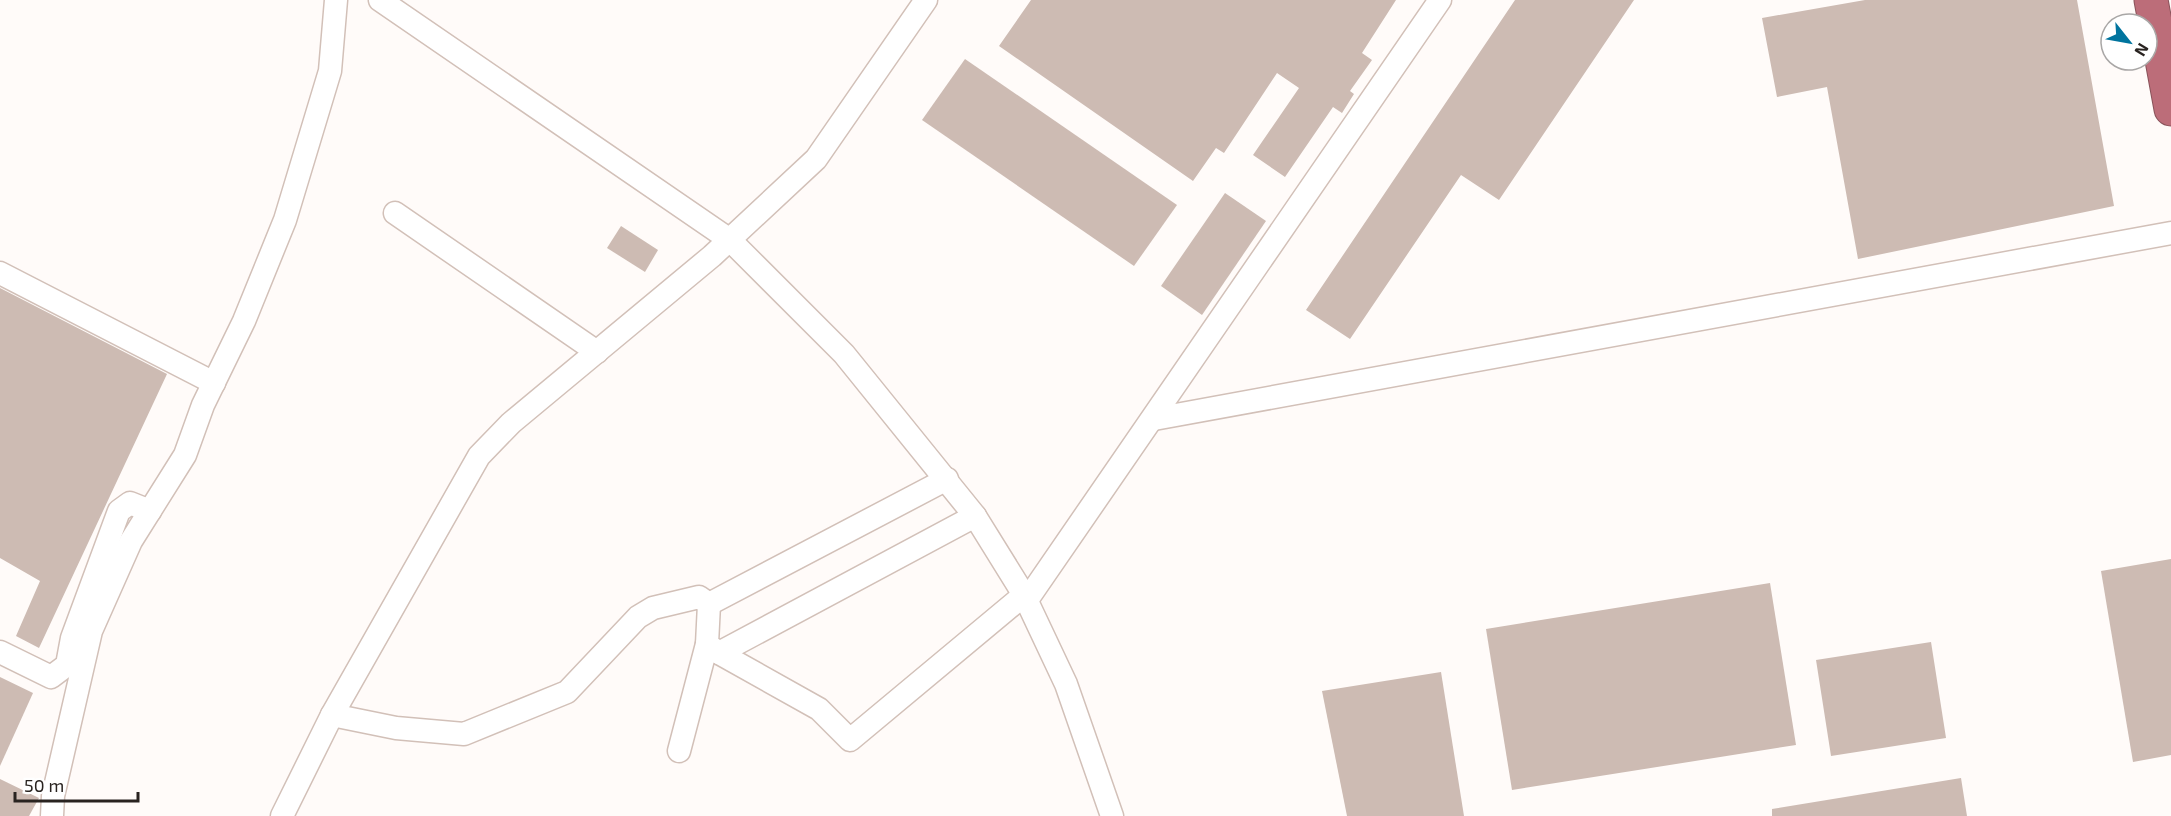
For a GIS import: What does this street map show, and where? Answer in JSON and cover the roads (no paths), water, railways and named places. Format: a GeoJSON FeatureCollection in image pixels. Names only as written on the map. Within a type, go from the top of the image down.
{"type":"FeatureCollection","features":[{"type":"Feature","properties":{"kind":"highway"},"geometry":{"type":"LineString","coordinates":[[2151,0],[2171,109]]}},
{"type":"Feature","properties":{"kind":"street"},"geometry":{"type":"LineString","coordinates":[[52,816],[53,796],[91,631],[131,541],[185,455],[214,383],[244,321],[285,220],[332,63],[336,0]]}},
{"type":"Feature","properties":{"kind":"street"},"geometry":{"type":"LineString","coordinates":[[380,0],[730,240],[844,354],[975,516],[1025,598],[1066,684],[1112,816]]}},
{"type":"Feature","properties":{"kind":"street"},"geometry":{"type":"LineString","coordinates":[[282,816],[332,715],[479,456],[511,423],[730,240],[816,159],[830,142],[926,0]]}},
{"type":"Feature","properties":{"kind":"street"},"geometry":{"type":"LineString","coordinates":[[713,649],[819,709],[850,740],[1025,598],[1154,419],[1440,0]]}},
{"type":"Feature","properties":{"kind":"street"},"geometry":{"type":"LineString","coordinates":[[395,213],[597,352]]}},
{"type":"Feature","properties":{"kind":"street"},"geometry":{"type":"LineString","coordinates":[[1154,419],[2171,233]]}},
{"type":"Feature","properties":{"kind":"street"},"geometry":{"type":"LineString","coordinates":[[0,273],[214,383]]}},
{"type":"Feature","properties":{"kind":"street"},"geometry":{"type":"LineString","coordinates":[[709,603],[947,479]]}},
{"type":"Feature","properties":{"kind":"street"},"geometry":{"type":"LineString","coordinates":[[0,651],[51,677],[67,665],[72,638],[119,511],[130,503],[150,511]]}},
{"type":"Feature","properties":{"kind":"street"},"geometry":{"type":"LineString","coordinates":[[713,649],[975,516]]}},
{"type":"Feature","properties":{"kind":"street"},"geometry":{"type":"LineString","coordinates":[[332,715],[396,728],[464,734],[567,692],[638,616],[653,608],[699,597],[709,603]]}},
{"type":"Feature","properties":{"kind":"street"},"geometry":{"type":"LineString","coordinates":[[679,751],[713,649],[709,603]]}}]}
